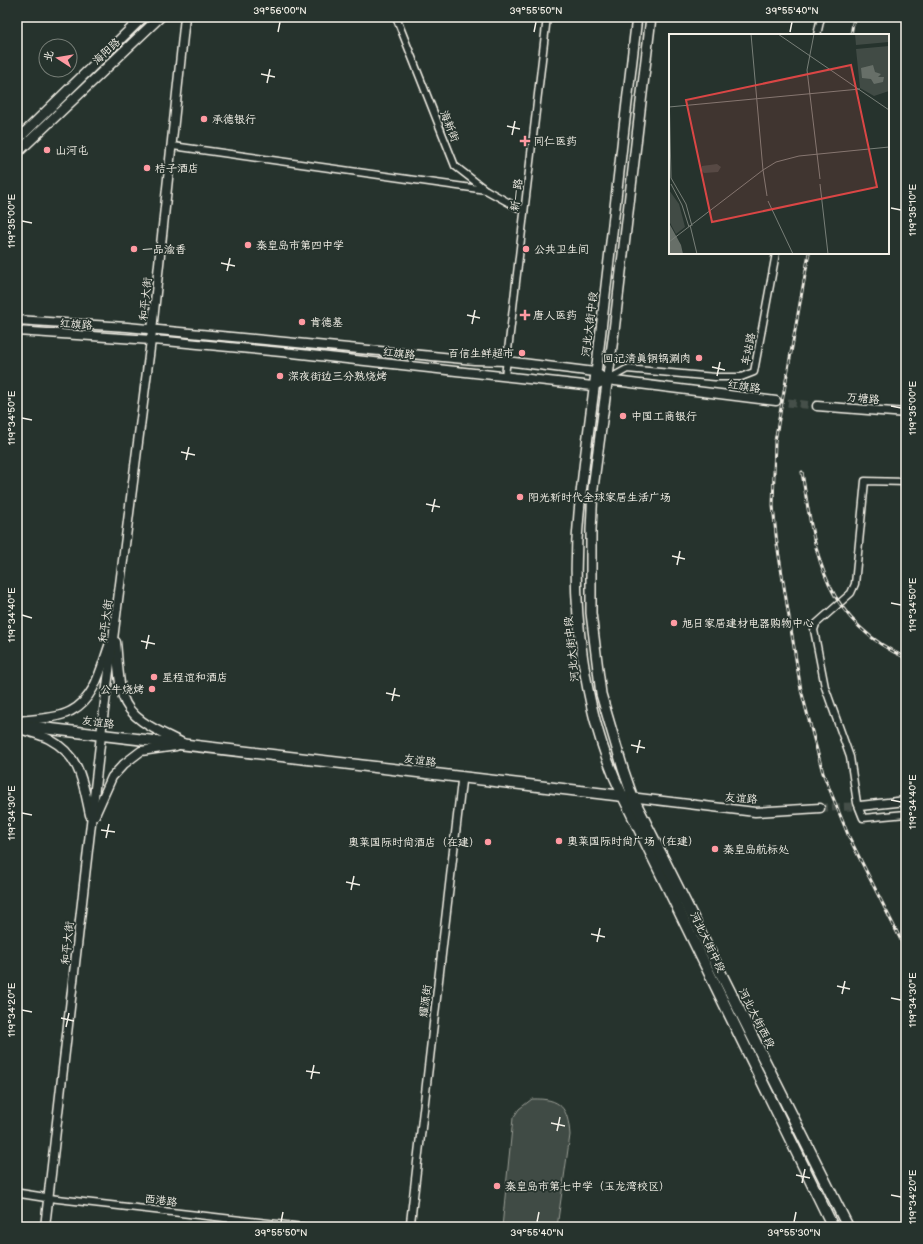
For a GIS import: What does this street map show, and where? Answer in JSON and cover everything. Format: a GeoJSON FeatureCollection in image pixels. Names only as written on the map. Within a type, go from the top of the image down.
{"type":"FeatureCollection","features":[{"type":"Feature","properties":{"kind":"highway","name":"友谊路"},"geometry":{"type":"LineString","coordinates":[[17,725],[623,796]]}},
{"type":"Feature","properties":{"kind":"highway","name":"河北大街中段"},"geometry":{"type":"LineString","coordinates":[[623,796],[833,1227]]}},
{"type":"Feature","properties":{"kind":"highway","name":"河北大街西段"},"geometry":{"type":"LineString","coordinates":[[633,798],[848,1227]]}},
{"type":"Feature","properties":{"kind":"main road","name":"海阳路"},"geometry":{"type":"LineString","coordinates":[[17,140],[143,17]]}},
{"type":"Feature","properties":{"kind":"main road","name":"海阳路"},"geometry":{"type":"LineString","coordinates":[[17,153],[160,17]]}},
{"type":"Feature","properties":{"kind":"main road","name":"和平大街"},"geometry":{"type":"LineString","coordinates":[[46,1227],[91,823],[151,340],[173,146],[185,17]]}},
{"type":"Feature","properties":{"kind":"main road","name":"河北大街中段"},"geometry":{"type":"LineString","coordinates":[[623,796],[611,773],[594,719],[582,652],[578,606],[576,553],[578,515],[638,17]]}},
{"type":"Feature","properties":{"kind":"main road"},"geometry":{"type":"LineString","coordinates":[[633,798],[601,694],[591,613],[593,488],[651,17]]}},
{"type":"Feature","properties":{"kind":"main road"},"geometry":{"type":"LineString","coordinates":[[17,320],[98,324],[474,360],[506,361],[595,372],[607,380]]}},
{"type":"Feature","properties":{"kind":"main road","name":"红旗路"},"geometry":{"type":"LineString","coordinates":[[17,331],[151,340],[593,386],[607,380],[776,401]]}},
{"type":"Feature","properties":{"kind":"main road","name":"万塘路"},"geometry":{"type":"LineString","coordinates":[[818,406],[906,413]]}},
{"type":"Feature","properties":{"kind":"main road"},"geometry":{"type":"LineString","coordinates":[[17,721],[50,717],[71,712],[82,703],[95,684],[114,630]]}},
{"type":"Feature","properties":{"kind":"main road"},"geometry":{"type":"LineString","coordinates":[[114,630],[123,697],[130,710],[145,724],[187,745]]}},
{"type":"Feature","properties":{"kind":"main road"},"geometry":{"type":"LineString","coordinates":[[17,728],[49,738],[73,758],[82,775],[91,823]]}},
{"type":"Feature","properties":{"kind":"main road"},"geometry":{"type":"LineString","coordinates":[[91,823],[112,777],[124,764],[141,751],[187,745]]}},
{"type":"Feature","properties":{"kind":"main road","name":"友谊路"},"geometry":{"type":"LineString","coordinates":[[623,796],[755,812],[820,808]]}},
{"type":"Feature","properties":{"kind":"main road"},"geometry":{"type":"LineString","coordinates":[[860,806],[906,801]]}},
{"type":"Feature","properties":{"kind":"street","name":"海新街"},"geometry":{"type":"LineString","coordinates":[[396,17],[455,166],[486,190],[524,211]]}},
{"type":"Feature","properties":{"kind":"street","name":"新一路"},"geometry":{"type":"LineString","coordinates":[[505,376],[547,17]]}},
{"type":"Feature","properties":{"kind":"street"},"geometry":{"type":"LineString","coordinates":[[817,34],[821,17]]}},
{"type":"Feature","properties":{"kind":"street"},"geometry":{"type":"LineString","coordinates":[[173,146],[486,190]]}},
{"type":"Feature","properties":{"kind":"street","name":"车站路"},"geometry":{"type":"LineString","coordinates":[[607,380],[627,369],[715,377],[741,377],[754,372],[776,254]]}},
{"type":"Feature","properties":{"kind":"street"},"geometry":{"type":"LineString","coordinates":[[906,482],[865,482],[855,584],[851,593],[816,624],[814,630],[825,687],[850,757],[857,803],[863,818],[906,814]]}},
{"type":"Feature","properties":{"kind":"street","name":"耀源街"},"geometry":{"type":"LineString","coordinates":[[410,1227],[462,776]]}},
{"type":"Feature","properties":{"kind":"street","name":"西港路"},"geometry":{"type":"LineString","coordinates":[[17,1193],[303,1227]]}},
{"type":"Feature","properties":{"kind":"shaded area"},"geometry":{"type":"Polygon","coordinates":[[[532,1099],[550,1100],[561,1106],[565,1111],[569,1126],[570,1135],[557,1227],[502,1227],[513,1118],[519,1109],[532,1099]]]}},
{"type":"Feature","properties":{"kind":"tunnel"},"geometry":{"type":"LineString","coordinates":[[776,401],[817,406]]}},
{"type":"Feature","properties":{"kind":"tunnel"},"geometry":{"type":"LineString","coordinates":[[820,808],[860,806]]}},
{"type":"Feature","properties":{"kind":"railway"},"geometry":{"type":"LineString","coordinates":[[851,34],[854,17]]}},
{"type":"Feature","properties":{"kind":"railway"},"geometry":{"type":"LineString","coordinates":[[809,254],[775,441],[773,506],[777,544],[801,690],[823,773],[849,837],[906,950]]}},
{"type":"Feature","properties":{"kind":"railway"},"geometry":{"type":"LineString","coordinates":[[802,472],[812,530],[818,556],[827,581],[840,603],[856,624],[878,642],[906,658]]}},
{"type":"Feature","properties":{"kind":"place","name":"承德银行"},"geometry":{"type":"Point","coordinates":[204,119]}},
{"type":"Feature","properties":{"kind":"place","name":"同仁医药"},"geometry":{"type":"Point","coordinates":[525,141]}},
{"type":"Feature","properties":{"kind":"place","name":"山河屯"},"geometry":{"type":"Point","coordinates":[47,150]}},
{"type":"Feature","properties":{"kind":"place","name":"桔子酒店"},"geometry":{"type":"Point","coordinates":[147,168]}},
{"type":"Feature","properties":{"kind":"place","name":"秦皇岛市第四中学"},"geometry":{"type":"Point","coordinates":[248,245]}},
{"type":"Feature","properties":{"kind":"place","name":"一品渝香"},"geometry":{"type":"Point","coordinates":[134,249]}},
{"type":"Feature","properties":{"kind":"place","name":"公共卫生间"},"geometry":{"type":"Point","coordinates":[526,249]}},
{"type":"Feature","properties":{"kind":"place","name":"唐人医药"},"geometry":{"type":"Point","coordinates":[525,315]}},
{"type":"Feature","properties":{"kind":"place","name":"肯德基"},"geometry":{"type":"Point","coordinates":[302,322]}},
{"type":"Feature","properties":{"kind":"place","name":"百信生鲜超市"},"geometry":{"type":"Point","coordinates":[522,353]}},
{"type":"Feature","properties":{"kind":"place","name":"回记清真铜锅涮肉"},"geometry":{"type":"Point","coordinates":[699,358]}},
{"type":"Feature","properties":{"kind":"place","name":"深夜街边三分熟烧烤"},"geometry":{"type":"Point","coordinates":[280,376]}},
{"type":"Feature","properties":{"kind":"place","name":"中国工商银行"},"geometry":{"type":"Point","coordinates":[623,416]}},
{"type":"Feature","properties":{"kind":"place","name":"阳光新时代全球家居生活广场"},"geometry":{"type":"Point","coordinates":[520,497]}},
{"type":"Feature","properties":{"kind":"place","name":"旭日家居建材电器购物中心"},"geometry":{"type":"Point","coordinates":[674,623]}},
{"type":"Feature","properties":{"kind":"place","name":"星程谊和酒店"},"geometry":{"type":"Point","coordinates":[154,677]}},
{"type":"Feature","properties":{"kind":"place","name":"公牛烧烤"},"geometry":{"type":"Point","coordinates":[152,689]}},
{"type":"Feature","properties":{"kind":"place","name":"奥莱国际时尚广场（在建）"},"geometry":{"type":"Point","coordinates":[559,841]}},
{"type":"Feature","properties":{"kind":"place","name":"奥莱国际时尚酒店（在建）"},"geometry":{"type":"Point","coordinates":[488,842]}},
{"type":"Feature","properties":{"kind":"place","name":"秦皇岛航标处"},"geometry":{"type":"Point","coordinates":[715,849]}},
{"type":"Feature","properties":{"kind":"place","name":"秦皇岛市第七中学（玉龙湾校区）"},"geometry":{"type":"Point","coordinates":[497,1186]}}]}
